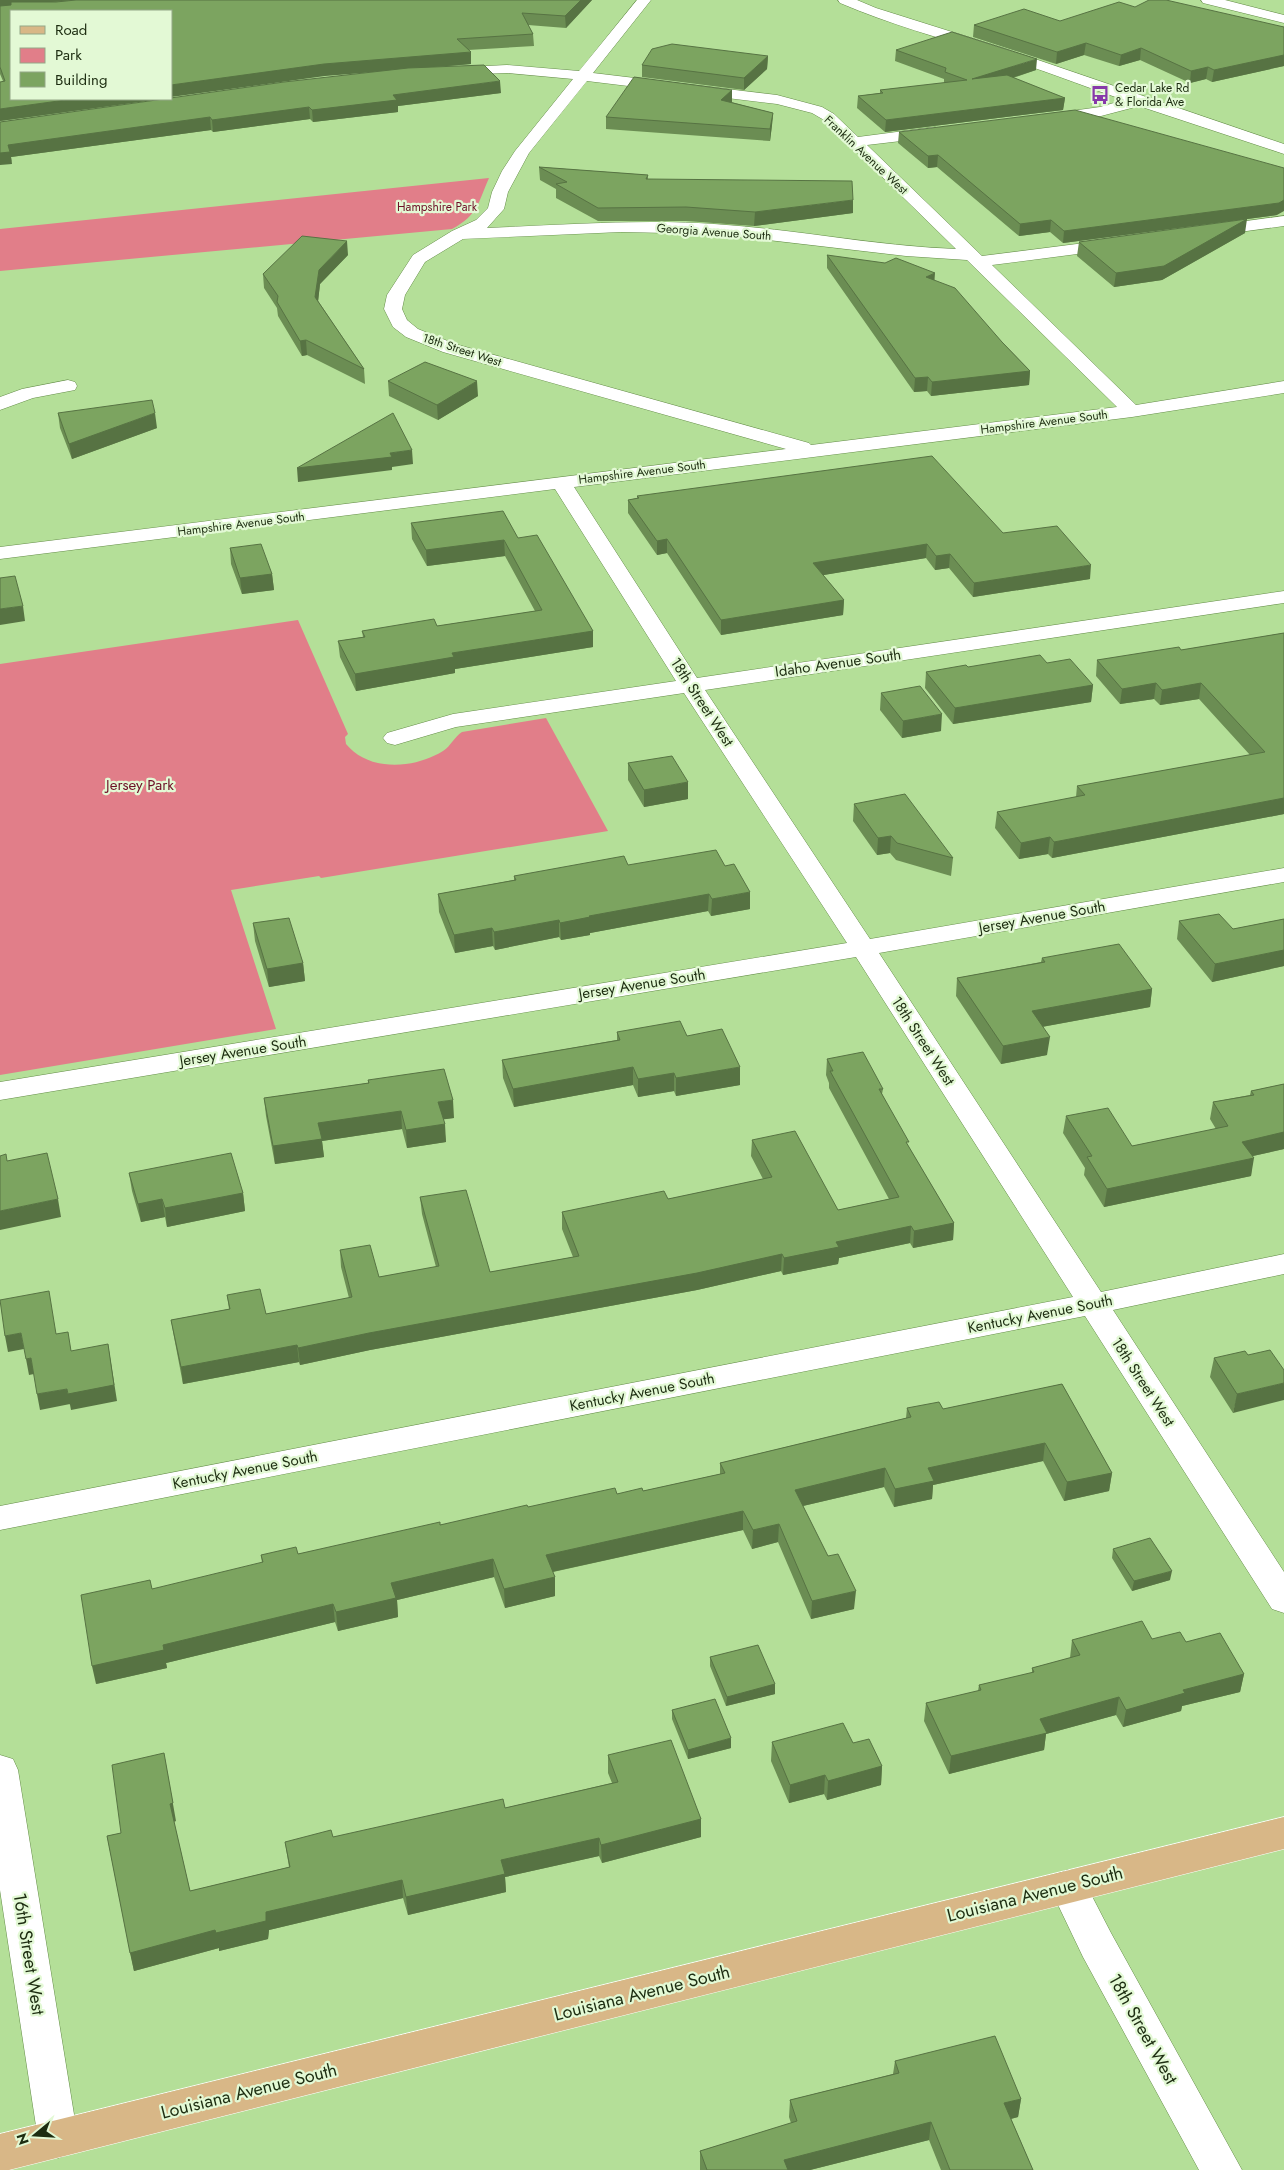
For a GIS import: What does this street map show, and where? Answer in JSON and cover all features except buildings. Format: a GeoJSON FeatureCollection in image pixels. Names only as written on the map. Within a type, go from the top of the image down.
{"type":"FeatureCollection","features":[{"type":"Feature","properties":{"kind":"main road","name":"Louisiana Avenue South"},"geometry":{"type":"LineString","coordinates":[[0,2153],[1284,1833]]}},
{"type":"Feature","properties":{"kind":"street"},"geometry":{"type":"LineString","coordinates":[[584,76],[644,0]]}},
{"type":"Feature","properties":{"kind":"street"},"geometry":{"type":"LineString","coordinates":[[847,0],[871,11],[958,40],[998,51],[1139,101],[1284,149]]}},
{"type":"Feature","properties":{"kind":"street"},"geometry":{"type":"LineString","coordinates":[[871,0],[919,16],[998,51]]}},
{"type":"Feature","properties":{"kind":"street"},"geometry":{"type":"LineString","coordinates":[[1208,0],[1284,19]]}},
{"type":"Feature","properties":{"kind":"street","name":"Franklin Avenue West"},"geometry":{"type":"LineString","coordinates":[[439,72],[507,69],[584,76],[798,104],[817,110],[829,117],[1132,411]]}},
{"type":"Feature","properties":{"kind":"street","name":"18th Street West"},"geometry":{"type":"LineString","coordinates":[[584,76],[514,164],[500,192],[496,209],[482,224],[458,234],[419,259],[396,295],[393,310],[399,322],[412,333],[449,348],[815,450]]}},
{"type":"Feature","properties":{"kind":"street"},"geometry":{"type":"LineString","coordinates":[[1032,120],[1101,111],[1139,101]]}},
{"type":"Feature","properties":{"kind":"street"},"geometry":{"type":"LineString","coordinates":[[854,142],[953,129]]}},
{"type":"Feature","properties":{"kind":"street"},"geometry":{"type":"LineString","coordinates":[[1195,233],[1284,221]]}},
{"type":"Feature","properties":{"kind":"street","name":"Georgia Avenue South"},"geometry":{"type":"LineString","coordinates":[[458,234],[677,227],[755,233],[974,258],[1136,241]]}},
{"type":"Feature","properties":{"kind":"street"},"geometry":{"type":"LineString","coordinates":[[0,404],[29,393],[68,386]]}},
{"type":"Feature","properties":{"kind":"street","name":"Hampshire Avenue South"},"geometry":{"type":"LineString","coordinates":[[0,553],[1132,411],[1284,387]]}},
{"type":"Feature","properties":{"kind":"street","name":"18th Street West"},"geometry":{"type":"LineString","coordinates":[[561,483],[1284,1600]]}},
{"type":"Feature","properties":{"kind":"street","name":"Idaho Avenue South"},"geometry":{"type":"LineString","coordinates":[[395,738],[453,721],[1284,597]]}},
{"type":"Feature","properties":{"kind":"street","name":"Jersey Avenue South"},"geometry":{"type":"LineString","coordinates":[[0,1091],[1284,876]]}},
{"type":"Feature","properties":{"kind":"street","name":"Kentucky Avenue South"},"geometry":{"type":"LineString","coordinates":[[0,1518],[1093,1304],[1284,1264]]}},
{"type":"Feature","properties":{"kind":"street","name":"16th Street West"},"geometry":{"type":"LineString","coordinates":[[0,1770],[58,2139]]}},
{"type":"Feature","properties":{"kind":"street","name":"18th Street West"},"geometry":{"type":"LineString","coordinates":[[1068,1886],[1097,1945],[1221,2170]]}},
{"type":"Feature","properties":{"kind":"green space","name":"Hampshire Park"},"geometry":{"type":"Polygon","coordinates":[[[489,178],[476,208],[467,219],[452,229],[0,271],[0,229],[489,178]]]}},
{"type":"Feature","properties":{"kind":"green space","name":"Jersey Park"},"geometry":{"type":"Polygon","coordinates":[[[298,620],[348,734],[345,737],[346,744],[356,753],[379,763],[392,765],[406,764],[431,757],[443,751],[462,732],[546,718],[608,831],[321,878],[319,876],[231,890],[276,1029],[0,1075],[0,664],[298,620]]]}},
{"type":"Feature","properties":{"kind":"place","name":"Cedar Lake Rd & Florida Ave"},"geometry":{"type":"Point","coordinates":[1100,95]}}]}
